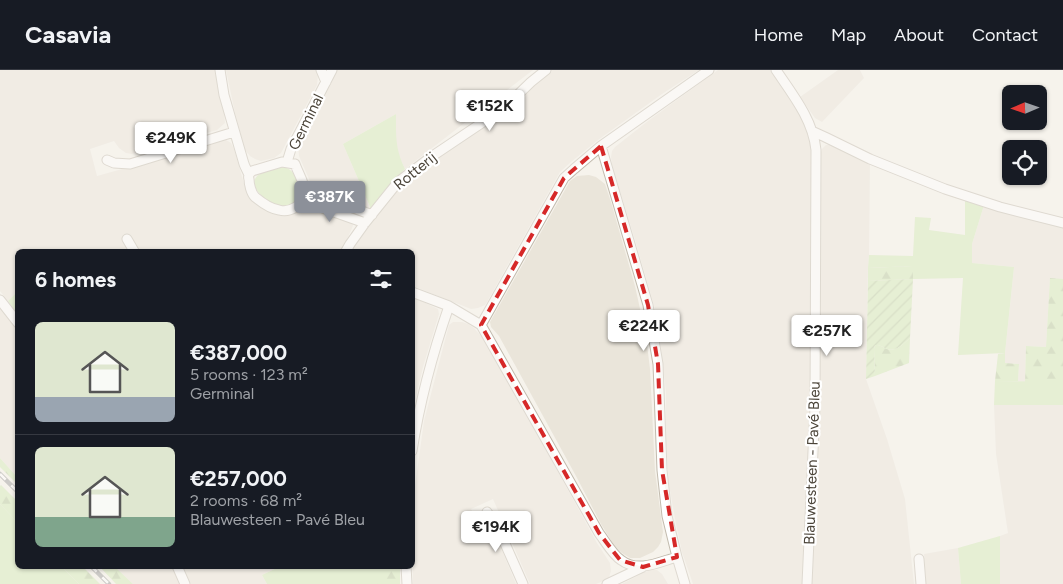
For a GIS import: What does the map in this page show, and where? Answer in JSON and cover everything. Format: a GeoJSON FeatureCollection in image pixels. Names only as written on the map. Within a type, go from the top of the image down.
{"type":"FeatureCollection","features":[{"type":"Feature","properties":{"kind":"street"},"geometry":{"type":"LineString","coordinates":[[220,70],[224,95],[234,132],[249,174],[248,179],[252,192],[256,197],[281,211],[294,209],[299,205],[303,201],[305,190],[372,214]]}},
{"type":"Feature","properties":{"kind":"street","name":"Germinal"},"geometry":{"type":"LineString","coordinates":[[321,70],[326,82]]}},
{"type":"Feature","properties":{"kind":"street","name":"Germinal"},"geometry":{"type":"LineString","coordinates":[[287,162],[291,149],[332,70]]}},
{"type":"Feature","properties":{"kind":"street","name":"Rotterij"},"geometry":{"type":"LineString","coordinates":[[347,249],[398,182],[504,108],[546,70]]}},
{"type":"Feature","properties":{"kind":"street"},"geometry":{"type":"LineString","coordinates":[[481,325],[564,178],[601,146],[710,70]]}},
{"type":"Feature","properties":{"kind":"street"},"geometry":{"type":"LineString","coordinates":[[776,70],[798,101],[814,132],[870,159],[945,189],[1063,223]]}},
{"type":"Feature","properties":{"kind":"street"},"geometry":{"type":"LineString","coordinates":[[107,160],[114,163],[130,164],[234,132]]}},
{"type":"Feature","properties":{"kind":"street","name":"Blauwesteen - Pavé Bleu"},"geometry":{"type":"LineString","coordinates":[[807,584],[815,381],[817,171],[814,132]]}},
{"type":"Feature","properties":{"kind":"street"},"geometry":{"type":"LineString","coordinates":[[601,146],[648,305],[658,364],[663,479],[667,516],[685,584]]}},
{"type":"Feature","properties":{"kind":"street","name":"Germinal"},"geometry":{"type":"LineString","coordinates":[[249,174],[252,171],[282,162],[295,164],[305,190]]}},
{"type":"Feature","properties":{"kind":"street"},"geometry":{"type":"LineString","coordinates":[[303,201],[365,223]]}},
{"type":"Feature","properties":{"kind":"street"},"geometry":{"type":"LineString","coordinates":[[127,239],[133,249]]}},
{"type":"Feature","properties":{"kind":"street"},"geometry":{"type":"LineString","coordinates":[[415,293],[449,306],[481,325],[599,532],[620,560],[631,565],[643,567]]}},
{"type":"Feature","properties":{"kind":"street"},"geometry":{"type":"LineString","coordinates":[[0,300],[15,319]]}},
{"type":"Feature","properties":{"kind":"street"},"geometry":{"type":"LineString","coordinates":[[415,432],[424,384],[449,306]]}},
{"type":"Feature","properties":{"kind":"street"},"geometry":{"type":"LineString","coordinates":[[487,512],[499,530],[523,584]]}},
{"type":"Feature","properties":{"kind":"street"},"geometry":{"type":"LineString","coordinates":[[607,584],[643,567],[677,557]]}},
{"type":"Feature","properties":{"kind":"street"},"geometry":{"type":"LineString","coordinates":[[919,559],[921,584]]}},
{"type":"Feature","properties":{"kind":"street"},"geometry":{"type":"LineString","coordinates":[[178,569],[185,584]]}},
{"type":"Feature","properties":{"kind":"street"},"geometry":{"type":"LineString","coordinates":[[406,569],[407,584]]}},
{"type":"Feature","properties":{"kind":"highlighted area"},"geometry":{"type":"Polygon","coordinates":[[[601,146],[648,305],[658,364],[662,470],[677,557],[643,567],[620,560],[599,533],[481,325],[564,178],[601,146]]]}},
{"type":"Feature","properties":{"kind":"shaded area"},"geometry":{"type":"Polygon","coordinates":[[[0,70],[215,70],[225,123],[217,130],[132,154],[126,153],[119,148],[114,141],[90,149],[97,176],[226,140],[231,143],[234,149],[249,196],[260,205],[274,214],[284,216],[307,208],[314,209],[351,222],[353,225],[343,249],[15,249],[15,294],[8,301],[0,291],[0,70]]]}},
{"type":"Feature","properties":{"kind":"shaded area"},"geometry":{"type":"Polygon","coordinates":[[[226,70],[317,70],[317,85],[281,153],[274,158],[261,161],[250,156],[245,150],[226,70]]]}},
{"type":"Feature","properties":{"kind":"shaded area"},"geometry":{"type":"Polygon","coordinates":[[[337,70],[533,70],[405,169],[399,156],[396,142],[396,114],[343,144],[371,209],[312,186],[299,156],[298,145],[337,70]]]}},
{"type":"Feature","properties":{"kind":"shaded area"},"geometry":{"type":"Polygon","coordinates":[[[551,70],[699,70],[598,140],[560,172],[485,305],[471,309],[415,287],[415,249],[351,249],[352,245],[378,210],[411,176],[521,95],[551,70]]]}},
{"type":"Feature","properties":{"kind":"shaded area"},"geometry":{"type":"Polygon","coordinates":[[[718,70],[770,70],[800,115],[810,144],[812,157],[812,369],[803,584],[693,584],[682,552],[669,485],[666,442],[666,393],[655,309],[612,165],[612,151],[615,147],[718,70]]]}},
{"type":"Feature","properties":{"kind":"shaded area"},"geometry":{"type":"Polygon","coordinates":[[[838,70],[860,70],[864,78],[822,122],[815,118],[800,97],[838,70]]]}},
{"type":"Feature","properties":{"kind":"shaded area"},"geometry":{"type":"Polygon","coordinates":[[[826,145],[830,145],[870,163],[866,379],[905,499],[914,584],[811,584],[818,428],[821,152],[826,145]]]}},
{"type":"Feature","properties":{"kind":"shaded area"},"geometry":{"type":"Polygon","coordinates":[[[589,175],[596,177],[605,184],[635,286],[646,336],[650,369],[655,471],[663,532],[658,547],[653,552],[640,558],[630,558],[615,547],[499,336],[491,327],[490,322],[570,181],[577,176],[589,175]]]}},
{"type":"Feature","properties":{"kind":"shaded area"},"geometry":{"type":"Polygon","coordinates":[[[984,205],[1063,225],[1063,279],[1050,279],[1046,347],[1026,346],[1025,382],[1018,381],[1019,364],[1004,363],[1014,267],[972,263],[972,244],[984,205]]]}},
{"type":"Feature","properties":{"kind":"shaded area"},"geometry":{"type":"Polygon","coordinates":[[[415,298],[438,309],[439,314],[415,401],[415,298]]]}},
{"type":"Feature","properties":{"kind":"shaded area"},"geometry":{"type":"Polygon","coordinates":[[[0,304],[15,324],[15,475],[0,458],[0,304]]]}},
{"type":"Feature","properties":{"kind":"shaded area"},"geometry":{"type":"Polygon","coordinates":[[[453,322],[468,324],[488,344],[597,543],[610,563],[611,571],[609,577],[601,582],[596,584],[530,584],[493,499],[471,509],[478,522],[493,529],[516,584],[413,584],[413,569],[415,569],[415,486],[424,421],[449,325],[453,322]]]}},
{"type":"Feature","properties":{"kind":"shaded area"},"geometry":{"type":"Polygon","coordinates":[[[994,405],[1063,405],[1063,584],[1000,584],[1000,536],[1008,533],[996,454],[994,405]]]}},
{"type":"Feature","properties":{"kind":"shaded area"},"geometry":{"type":"Polygon","coordinates":[[[958,548],[961,584],[926,584],[924,554],[958,548]]]}},
{"type":"Feature","properties":{"kind":"shaded area"},"geometry":{"type":"Polygon","coordinates":[[[117,569],[175,569],[182,584],[133,584],[117,569]]]}},
{"type":"Feature","properties":{"kind":"shaded area"},"geometry":{"type":"Polygon","coordinates":[[[184,569],[275,569],[262,575],[267,584],[191,584],[184,569]]]}},
{"type":"Feature","properties":{"kind":"shaded area"},"geometry":{"type":"Polygon","coordinates":[[[657,570],[662,574],[668,584],[622,584],[645,572],[657,570]]]}},
{"type":"Feature","properties":{"kind":"green space"},"geometry":{"type":"Polygon","coordinates":[[[396,114],[396,136],[405,169],[384,191],[376,205],[371,209],[343,144],[396,114]]]}},
{"type":"Feature","properties":{"kind":"green space"},"geometry":{"type":"Polygon","coordinates":[[[283,167],[293,173],[301,192],[297,202],[290,206],[280,206],[270,202],[255,188],[254,180],[260,174],[283,167]]]}},
{"type":"Feature","properties":{"kind":"green space"},"geometry":{"type":"Polygon","coordinates":[[[965,199],[984,205],[972,244],[972,263],[1014,267],[1005,353],[958,355],[963,278],[913,279],[913,266],[868,268],[869,255],[913,256],[915,217],[931,218],[929,230],[965,235],[965,199]]]}},
{"type":"Feature","properties":{"kind":"green space"},"geometry":{"type":"Polygon","coordinates":[[[913,266],[913,279],[868,281],[868,268],[913,266]]]}},
{"type":"Feature","properties":{"kind":"green space"},"geometry":{"type":"Polygon","coordinates":[[[1050,278],[1063,279],[1063,382],[1025,382],[1026,346],[1046,347],[1050,278]]]}},
{"type":"Feature","properties":{"kind":"green space"},"geometry":{"type":"Polygon","coordinates":[[[913,279],[910,338],[900,347],[891,350],[875,345],[875,376],[866,379],[868,281],[913,279]]]}},
{"type":"Feature","properties":{"kind":"green space"},"geometry":{"type":"Polygon","coordinates":[[[15,294],[15,311],[8,301],[15,294]]]}},
{"type":"Feature","properties":{"kind":"green space"},"geometry":{"type":"Polygon","coordinates":[[[910,338],[909,363],[875,376],[875,345],[891,350],[900,347],[910,338]]]}},
{"type":"Feature","properties":{"kind":"green space"},"geometry":{"type":"Polygon","coordinates":[[[1005,353],[1005,363],[1019,364],[1018,381],[995,381],[998,354],[1005,353]]]}},
{"type":"Feature","properties":{"kind":"green space"},"geometry":{"type":"Polygon","coordinates":[[[995,381],[1063,382],[1063,405],[994,405],[995,381]]]}},
{"type":"Feature","properties":{"kind":"green space"},"geometry":{"type":"Polygon","coordinates":[[[0,458],[15,475],[15,482],[0,467],[0,458]]]}},
{"type":"Feature","properties":{"kind":"green space"},"geometry":{"type":"Polygon","coordinates":[[[0,486],[15,499],[15,520],[0,504],[0,486]]]}},
{"type":"Feature","properties":{"kind":"green space"},"geometry":{"type":"Polygon","coordinates":[[[0,504],[15,520],[15,569],[64,569],[79,584],[0,584],[0,504]]]}},
{"type":"Feature","properties":{"kind":"green space"},"geometry":{"type":"Polygon","coordinates":[[[1000,536],[1000,584],[961,584],[958,548],[1000,536]]]}},
{"type":"Feature","properties":{"kind":"green space"},"geometry":{"type":"Polygon","coordinates":[[[64,569],[85,569],[100,584],[79,584],[64,569]]]}},
{"type":"Feature","properties":{"kind":"green space"},"geometry":{"type":"Polygon","coordinates":[[[102,569],[117,569],[133,584],[116,584],[102,569]]]}},
{"type":"Feature","properties":{"kind":"green space"},"geometry":{"type":"Polygon","coordinates":[[[275,569],[370,569],[370,584],[267,584],[262,575],[275,569]]]}},
{"type":"Feature","properties":{"kind":"green space"},"geometry":{"type":"Polygon","coordinates":[[[370,569],[400,569],[400,584],[370,584],[370,569]]]}},
{"type":"Feature","properties":{"kind":"railway"},"geometry":{"type":"LineString","coordinates":[[0,474],[15,489]]}},
{"type":"Feature","properties":{"kind":"railway"},"geometry":{"type":"LineString","coordinates":[[94,569],[109,584]]}}]}
